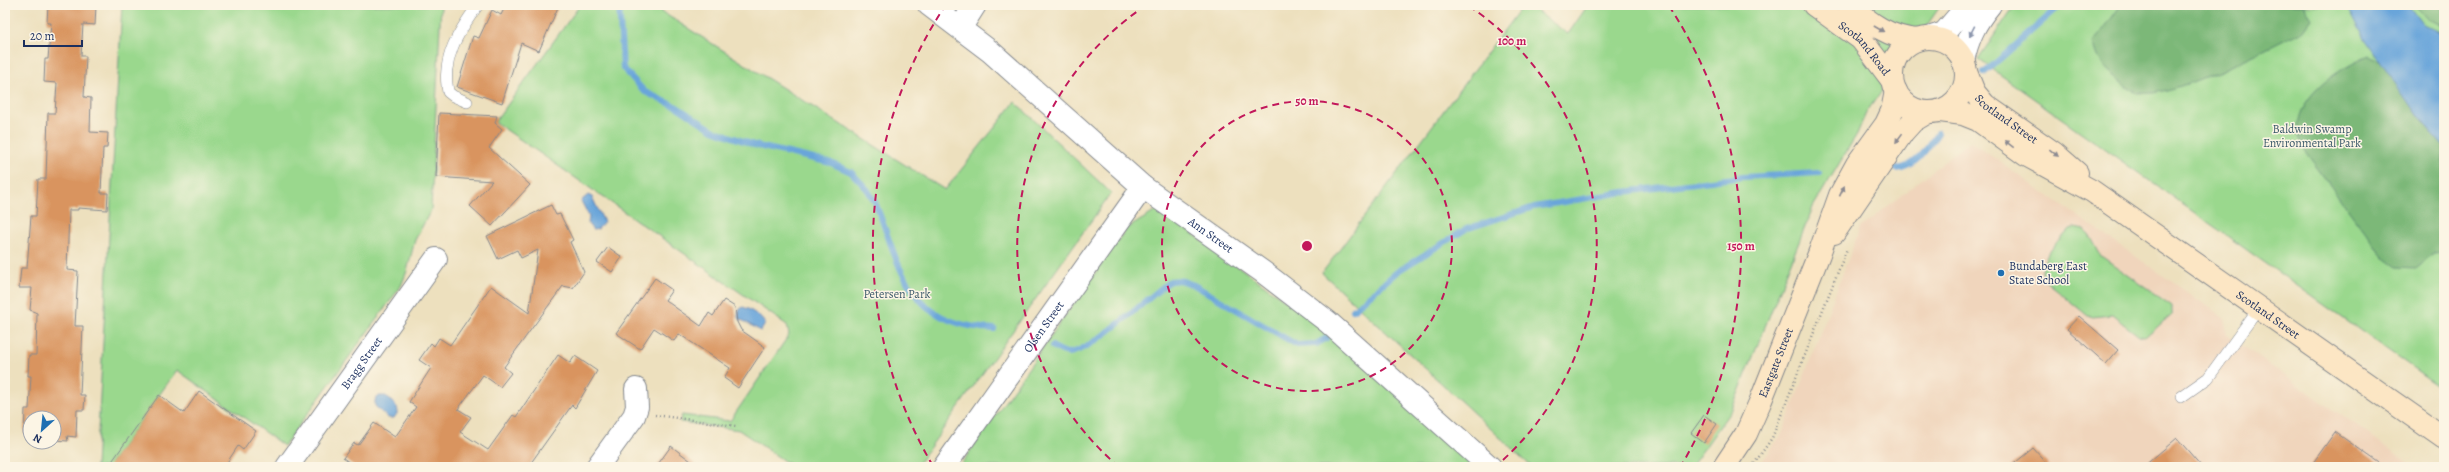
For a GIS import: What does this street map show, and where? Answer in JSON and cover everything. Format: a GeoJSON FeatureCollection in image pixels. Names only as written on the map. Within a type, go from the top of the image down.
{"type":"FeatureCollection","features":[{"type":"Feature","properties":{"kind":"street","name":"Ann Street"},"geometry":{"type":"LineString","coordinates":[[929,5],[991,52],[1143,186],[1263,272],[1328,322],[1490,467]]}},
{"type":"Feature","properties":{"kind":"street"},"geometry":{"type":"LineString","coordinates":[[960,27],[975,5]]}},
{"type":"Feature","properties":{"kind":"street","name":"Scotland Road"},"geometry":{"type":"LineString","coordinates":[[1814,5],[1861,39],[1894,85]]}},
{"type":"Feature","properties":{"kind":"street","name":"Scotland Road"},"geometry":{"type":"LineString","coordinates":[[1849,5],[1870,23],[1884,32],[1901,38],[1923,39]]}},
{"type":"Feature","properties":{"kind":"street"},"geometry":{"type":"LineString","coordinates":[[1968,5],[1944,33],[1906,46],[1898,55],[1893,67],[1894,85],[1909,106],[1934,112],[1951,105],[1960,96],[1965,85],[1967,40],[1973,26],[1990,5]]}},
{"type":"Feature","properties":{"kind":"street"},"geometry":{"type":"LineString","coordinates":[[1923,39],[1950,44],[1965,66]]}},
{"type":"Feature","properties":{"kind":"street","name":"Scotland Street"},"geometry":{"type":"LineString","coordinates":[[1965,66],[1974,92],[1985,105],[2054,153],[2071,167],[2092,191]]}},
{"type":"Feature","properties":{"kind":"street","name":"Eastgate Street"},"geometry":{"type":"LineString","coordinates":[[1724,467],[1746,434],[1761,400],[1819,254],[1840,194],[1857,164],[1886,124],[1892,112],[1894,85]]}},
{"type":"Feature","properties":{"kind":"street","name":"Eastgate Street"},"geometry":{"type":"LineString","coordinates":[[1819,254],[1903,132],[1913,121],[1934,112]]}},
{"type":"Feature","properties":{"kind":"street","name":"Scotland Street"},"geometry":{"type":"LineString","coordinates":[[1934,112],[1963,114],[1978,120],[2026,155],[2092,191],[2444,438]]}},
{"type":"Feature","properties":{"kind":"street","name":"Olsen Street"},"geometry":{"type":"LineString","coordinates":[[944,467],[1143,186]]}},
{"type":"Feature","properties":{"kind":"street","name":"Bragg Street"},"geometry":{"type":"LineString","coordinates":[[287,467],[436,259]]}},
{"type":"Feature","properties":{"kind":"street"},"geometry":{"type":"LineString","coordinates":[[597,467],[631,424],[636,412],[636,389]]}},
{"type":"Feature","properties":{"kind":"lane"},"geometry":{"type":"LineString","coordinates":[[467,102],[453,96],[448,92],[448,64],[455,38],[478,5]]}},
{"type":"Feature","properties":{"kind":"lane"},"geometry":{"type":"LineString","coordinates":[[2181,397],[2208,378],[2259,308]]}},
{"type":"Feature","properties":{"kind":"path"},"geometry":{"type":"LineString","coordinates":[[1752,467],[1772,438],[1850,243]]}},
{"type":"Feature","properties":{"kind":"path"},"geometry":{"type":"LineString","coordinates":[[636,412],[736,426]]}},
{"type":"Feature","properties":{"kind":"shaded area","name":"Bundaberg East State School"},"geometry":{"type":"Polygon","coordinates":[[[1970,141],[2224,318],[2227,335],[2415,467],[1758,467],[1782,434],[1860,228],[1970,141]]]}},
{"type":"Feature","properties":{"kind":"green space"},"geometry":{"type":"Polygon","coordinates":[[[122,5],[441,5],[431,210],[415,240],[407,271],[401,286],[284,446],[177,370],[110,464],[113,467],[96,467],[122,5]]]}},
{"type":"Feature","properties":{"kind":"green space","name":"Petersen Park"},"geometry":{"type":"Polygon","coordinates":[[[580,5],[659,5],[662,12],[945,190],[1015,102],[1111,193],[916,467],[793,467],[739,430],[680,422],[682,415],[730,421],[789,335],[787,325],[495,122],[580,5]]]}},
{"type":"Feature","properties":{"kind":"green space"},"geometry":{"type":"Polygon","coordinates":[[[1523,5],[1528,5],[1568,34],[1588,5],[1941,5],[1866,113],[1857,134],[1813,207],[1732,409],[1691,467],[1532,467],[1322,273],[1523,5]]]}},
{"type":"Feature","properties":{"kind":"green space","name":"Baldwin Swamp Environmental Park"},"geometry":{"type":"Polygon","coordinates":[[[2015,5],[2444,5],[2444,390],[1978,59],[2015,5]]]}},
{"type":"Feature","properties":{"kind":"green space"},"geometry":{"type":"Polygon","coordinates":[[[2121,5],[2304,5],[2312,19],[2303,31],[2220,71],[2174,88],[2154,93],[2138,93],[2130,89],[2107,70],[2098,57],[2094,42],[2121,5]]]}},
{"type":"Feature","properties":{"kind":"green space"},"geometry":{"type":"Polygon","coordinates":[[[2416,5],[2444,5],[2444,27],[2428,19],[2416,5]]]}},
{"type":"Feature","properties":{"kind":"green space"},"geometry":{"type":"Polygon","coordinates":[[[2369,56],[2382,62],[2419,118],[2444,146],[2444,252],[2434,253],[2416,268],[2397,267],[2383,257],[2304,150],[2299,134],[2298,129],[2300,116],[2305,105],[2313,94],[2334,75],[2369,56]]]}},
{"type":"Feature","properties":{"kind":"green space"},"geometry":{"type":"Polygon","coordinates":[[[1156,211],[1161,211],[1310,318],[1479,467],[959,467],[1126,229],[1156,211]]]}},
{"type":"Feature","properties":{"kind":"green space"},"geometry":{"type":"Polygon","coordinates":[[[2074,228],[2084,230],[2089,234],[2101,256],[2172,306],[2172,313],[2145,337],[2139,336],[2112,315],[2088,316],[2043,279],[2043,265],[2046,258],[2070,229],[2074,228]]]}},
{"type":"Feature","properties":{"kind":"water"},"geometry":{"type":"Polygon","coordinates":[[[2347,5],[2409,5],[2423,24],[2444,34],[2444,146],[2419,118],[2366,41],[2347,5]]]}},
{"type":"Feature","properties":{"kind":"water"},"geometry":{"type":"Polygon","coordinates":[[[588,195],[592,197],[604,222],[598,229],[593,230],[588,224],[589,216],[581,201],[588,195]]]}},
{"type":"Feature","properties":{"kind":"water"},"geometry":{"type":"Polygon","coordinates":[[[743,307],[756,314],[763,321],[765,324],[761,331],[738,318],[739,310],[743,307]]]}},
{"type":"Feature","properties":{"kind":"water"},"geometry":{"type":"Polygon","coordinates":[[[379,396],[386,396],[397,407],[398,412],[394,418],[388,418],[375,406],[375,400],[379,396]]]}},
{"type":"Feature","properties":{"kind":"building"},"geometry":{"type":"Polygon","coordinates":[[[48,5],[96,5],[95,25],[83,24],[81,56],[86,56],[84,97],[91,98],[90,132],[108,133],[107,148],[103,148],[101,193],[108,193],[107,210],[78,208],[78,210],[69,210],[67,270],[78,271],[75,326],[83,326],[80,395],[85,395],[84,410],[77,410],[76,437],[67,436],[68,441],[62,441],[62,410],[25,410],[29,409],[31,376],[28,376],[29,355],[36,355],[37,313],[30,310],[32,288],[19,288],[21,268],[27,268],[31,216],[36,216],[38,179],[46,179],[48,113],[55,113],[57,83],[44,82],[45,59],[48,59],[51,23],[47,23],[48,5]]]}},
{"type":"Feature","properties":{"kind":"building"},"geometry":{"type":"Polygon","coordinates":[[[506,5],[559,5],[539,51],[521,43],[502,103],[457,87],[473,36],[479,38],[492,10],[501,15],[506,5]]]}},
{"type":"Feature","properties":{"kind":"building"},"geometry":{"type":"Polygon","coordinates":[[[439,113],[497,116],[495,123],[502,129],[489,148],[530,185],[492,226],[470,206],[492,181],[436,177],[439,113]]]}},
{"type":"Feature","properties":{"kind":"building"},"geometry":{"type":"Polygon","coordinates":[[[551,205],[556,215],[560,214],[573,240],[570,242],[584,272],[573,288],[563,286],[527,335],[504,367],[511,373],[500,387],[483,375],[458,409],[471,417],[460,432],[488,450],[513,415],[516,417],[558,355],[570,363],[575,356],[597,371],[575,408],[572,405],[528,467],[356,467],[343,458],[354,443],[358,445],[374,423],[395,437],[416,407],[409,402],[431,368],[419,360],[431,343],[434,346],[439,338],[450,345],[491,286],[529,313],[538,250],[521,258],[517,250],[498,259],[487,236],[551,205]]]}},
{"type":"Feature","properties":{"kind":"building"},"geometry":{"type":"Polygon","coordinates":[[[608,247],[622,257],[612,272],[597,262],[608,247]]]}},
{"type":"Feature","properties":{"kind":"building"},"geometry":{"type":"Polygon","coordinates":[[[655,278],[672,290],[665,300],[701,326],[709,313],[713,316],[724,300],[735,307],[737,322],[741,330],[765,347],[738,388],[724,378],[730,368],[679,334],[674,341],[654,328],[640,349],[616,333],[655,278]]]}},
{"type":"Feature","properties":{"kind":"building"},"geometry":{"type":"Polygon","coordinates":[[[2079,316],[2118,350],[2106,364],[2067,329],[2079,316]]]}},
{"type":"Feature","properties":{"kind":"building"},"geometry":{"type":"Polygon","coordinates":[[[199,391],[256,431],[243,450],[238,446],[224,467],[108,467],[159,395],[184,413],[199,391]]]}},
{"type":"Feature","properties":{"kind":"building"},"geometry":{"type":"Polygon","coordinates":[[[1704,415],[1717,424],[1704,443],[1691,433],[1704,415]]]}},
{"type":"Feature","properties":{"kind":"building"},"geometry":{"type":"Polygon","coordinates":[[[2335,432],[2385,467],[2310,467],[2335,432]]]}},
{"type":"Feature","properties":{"kind":"building"},"geometry":{"type":"Polygon","coordinates":[[[2177,438],[2202,467],[2143,467],[2177,438]]]}},
{"type":"Feature","properties":{"kind":"building"},"geometry":{"type":"Polygon","coordinates":[[[671,446],[699,467],[656,467],[671,446]]]}},
{"type":"Feature","properties":{"kind":"building"},"geometry":{"type":"Polygon","coordinates":[[[2033,448],[2050,467],[2010,467],[2033,448]]]}},
{"type":"Feature","properties":{"kind":"waterway"},"geometry":{"type":"LineString","coordinates":[[619,5],[623,68],[645,92],[677,107],[713,130],[754,145],[831,163],[851,172],[867,189],[875,202],[901,271],[912,290],[925,305],[942,317],[965,325],[994,329]]}},
{"type":"Feature","properties":{"kind":"waterway"},"geometry":{"type":"LineString","coordinates":[[1984,73],[2061,5]]}},
{"type":"Feature","properties":{"kind":"waterway"},"geometry":{"type":"LineString","coordinates":[[1896,169],[1903,168],[1915,161],[1925,151],[1938,133]]}},
{"type":"Feature","properties":{"kind":"waterway"},"geometry":{"type":"LineString","coordinates":[[1353,310],[1398,271],[1466,229],[1534,207],[1624,192],[1742,177],[1819,173]]}},
{"type":"Feature","properties":{"kind":"waterway"},"geometry":{"type":"LineString","coordinates":[[1052,346],[1067,353],[1079,350],[1106,333],[1170,281],[1180,280],[1194,285],[1297,345],[1316,344],[1327,338]]}},
{"type":"Feature","properties":{"kind":"place","name":"Bundaberg East State School"},"geometry":{"type":"Point","coordinates":[2001,273]}}]}
